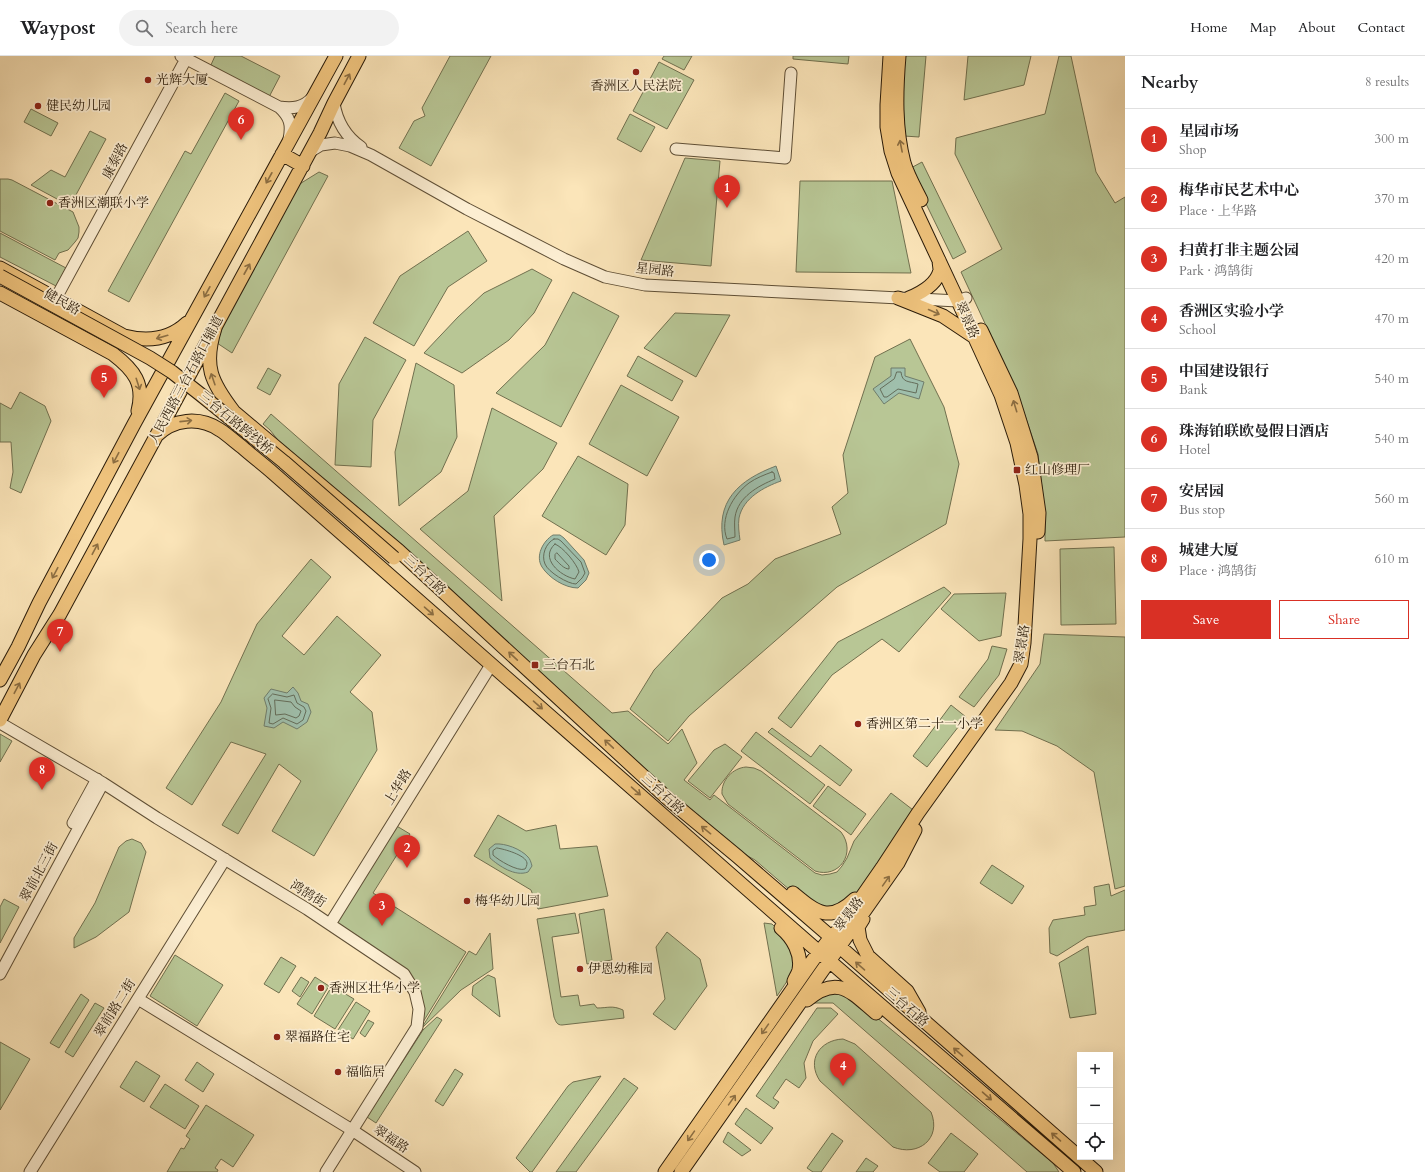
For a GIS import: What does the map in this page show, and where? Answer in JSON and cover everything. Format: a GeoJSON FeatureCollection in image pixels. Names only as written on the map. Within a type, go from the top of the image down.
{"type":"FeatureCollection","features":[{"type":"Feature","properties":{"kind":"main road","name":"人民西路三台石路口辅道"},"geometry":{"type":"LineString","coordinates":[[0,680],[134,424],[336,56]]}},
{"type":"Feature","properties":{"kind":"main road","name":"人民西路三台石路口辅道"},"geometry":{"type":"LineString","coordinates":[[0,721],[34,656],[50,630],[303,166],[359,56]]}},
{"type":"Feature","properties":{"kind":"main road","name":"翠景路"},"geometry":{"type":"LineString","coordinates":[[665,1172],[820,952],[835,942],[872,900],[898,863],[917,827],[1019,685],[1028,663],[1031,643],[1039,513],[1031,457],[1011,393],[962,299],[939,260],[898,173],[891,151],[887,127],[890,56]]}},
{"type":"Feature","properties":{"kind":"main road","name":"翠景路"},"geometry":{"type":"LineString","coordinates":[[681,1172],[830,961],[839,930],[918,813],[1011,683],[1021,664],[1024,644],[1030,514],[1018,443],[1001,396],[974,336],[962,299],[904,164],[897,128],[899,56]]}},
{"type":"Feature","properties":{"kind":"main road"},"geometry":{"type":"LineString","coordinates":[[282,154],[303,166]]}},
{"type":"Feature","properties":{"kind":"main road"},"geometry":{"type":"LineString","coordinates":[[904,298],[922,292],[933,282],[940,269],[939,260]]}},
{"type":"Feature","properties":{"kind":"main road","name":"健民路"},"geometry":{"type":"LineString","coordinates":[[0,268],[124,336],[142,340],[160,338],[174,333],[194,316]]}},
{"type":"Feature","properties":{"kind":"main road","name":"三台石路跨线桥"},"geometry":{"type":"LineString","coordinates":[[0,276],[150,358],[172,372],[284,462],[391,561]]}},
{"type":"Feature","properties":{"kind":"main road","name":"三台石路跨线桥"},"geometry":{"type":"LineString","coordinates":[[0,284],[146,364],[168,378],[391,561]]}},
{"type":"Feature","properties":{"kind":"main road","name":"健民路"},"geometry":{"type":"LineString","coordinates":[[0,293],[114,354],[128,367],[137,378],[139,386],[140,401],[134,424]]}},
{"type":"Feature","properties":{"kind":"main road"},"geometry":{"type":"LineString","coordinates":[[904,298],[943,316],[974,336]]}},
{"type":"Feature","properties":{"kind":"main road","name":"三台石路"},"geometry":{"type":"LineString","coordinates":[[215,328],[209,352],[211,374],[220,394],[234,412],[393,546],[667,798],[835,942],[1096,1172]]}},
{"type":"Feature","properties":{"kind":"main road","name":"三台石路"},"geometry":{"type":"LineString","coordinates":[[156,436],[170,425],[177,422],[192,420],[208,424],[220,430],[273,473],[830,961],[1074,1172]]}},
{"type":"Feature","properties":{"kind":"main road"},"geometry":{"type":"LineString","coordinates":[[391,561],[428,578]]}},
{"type":"Feature","properties":{"kind":"main road"},"geometry":{"type":"LineString","coordinates":[[391,561],[412,596]]}},
{"type":"Feature","properties":{"kind":"main road"},"geometry":{"type":"LineString","coordinates":[[31,620],[50,630]]}},
{"type":"Feature","properties":{"kind":"main road"},"geometry":{"type":"LineString","coordinates":[[692,840],[723,877],[788,934],[795,944],[799,956],[799,969],[788,997]]}},
{"type":"Feature","properties":{"kind":"main road"},"geometry":{"type":"LineString","coordinates":[[719,841],[755,860],[812,909],[826,913],[838,912],[846,906],[857,897],[882,868]]}},
{"type":"Feature","properties":{"kind":"main road"},"geometry":{"type":"LineString","coordinates":[[872,900],[858,927],[860,942],[868,956],[907,991],[925,1022]]}},
{"type":"Feature","properties":{"kind":"main road"},"geometry":{"type":"LineString","coordinates":[[796,1008],[817,992],[833,986],[848,989],[879,1015],[915,1034]]}},
{"type":"Feature","properties":{"kind":"street"},"geometry":{"type":"LineString","coordinates":[[184,57],[279,107],[290,119],[291,127],[289,142]]}},
{"type":"Feature","properties":{"kind":"street","name":"康泰路"},"geometry":{"type":"LineString","coordinates":[[56,298],[184,57]]}},
{"type":"Feature","properties":{"kind":"street"},"geometry":{"type":"LineString","coordinates":[[676,149],[785,158],[791,73]]}},
{"type":"Feature","properties":{"kind":"street"},"geometry":{"type":"LineString","coordinates":[[279,107],[297,108],[310,101],[315,95]]}},
{"type":"Feature","properties":{"kind":"street","name":"星园路"},"geometry":{"type":"LineString","coordinates":[[334,103],[335,112],[344,132],[353,142],[371,155]]}},
{"type":"Feature","properties":{"kind":"street","name":"星园路"},"geometry":{"type":"LineString","coordinates":[[311,151],[321,145],[335,143],[350,146],[371,155],[467,209],[564,259],[605,277],[645,285],[904,298],[962,299]]}},
{"type":"Feature","properties":{"kind":"street","name":"上华路"},"geometry":{"type":"LineString","coordinates":[[330,924],[491,665]]}},
{"type":"Feature","properties":{"kind":"street","name":"鸿鹄街"},"geometry":{"type":"LineString","coordinates":[[0,721],[100,781],[330,924],[404,974],[415,992],[419,1009],[417,1027],[326,1172]]}},
{"type":"Feature","properties":{"kind":"street","name":"翠前北三街"},"geometry":{"type":"LineString","coordinates":[[0,958],[100,781]]}},
{"type":"Feature","properties":{"kind":"street","name":"翠前北三街"},"geometry":{"type":"LineString","coordinates":[[0,974],[100,781]]}},
{"type":"Feature","properties":{"kind":"street","name":"翠前路二街"},"geometry":{"type":"LineString","coordinates":[[30,1172],[218,867],[225,859]]}},
{"type":"Feature","properties":{"kind":"street","name":"翠福路"},"geometry":{"type":"LineString","coordinates":[[138,999],[352,1130],[415,1172]]}},
{"type":"Feature","properties":{"kind":"street"},"geometry":{"type":"LineString","coordinates":[[1060,1160],[1067,1172]]}},
{"type":"Feature","properties":{"kind":"green space"},"geometry":{"type":"Polygon","coordinates":[[[215,56],[241,56],[280,76],[269,97],[210,67],[215,56]]]}},
{"type":"Feature","properties":{"kind":"green space"},"geometry":{"type":"Polygon","coordinates":[[[450,56],[491,56],[431,166],[399,148],[414,121],[425,116],[422,108],[450,56]]]}},
{"type":"Feature","properties":{"kind":"green space"},"geometry":{"type":"Polygon","coordinates":[[[664,56],[692,56],[684,70],[662,59],[664,56]]]}},
{"type":"Feature","properties":{"kind":"green space"},"geometry":{"type":"Polygon","coordinates":[[[793,56],[849,56],[848,64],[793,59],[793,56]]]}},
{"type":"Feature","properties":{"kind":"green space"},"geometry":{"type":"Polygon","coordinates":[[[904,56],[926,56],[919,137],[904,136],[901,85],[904,56]]]}},
{"type":"Feature","properties":{"kind":"green space"},"geometry":{"type":"Polygon","coordinates":[[[968,56],[1031,56],[1024,85],[964,100],[968,56]]]}},
{"type":"Feature","properties":{"kind":"green space"},"geometry":{"type":"Polygon","coordinates":[[[1059,56],[1071,56],[1096,172],[1115,203],[1125,197],[1125,537],[1045,541],[1045,514],[1038,454],[1017,392],[961,272],[1002,249],[955,154],[956,138],[1045,114],[1059,56]]]}},
{"type":"Feature","properties":{"kind":"green space"},"geometry":{"type":"Polygon","coordinates":[[[659,62],[694,80],[667,129],[633,111],[659,62]]]}},
{"type":"Feature","properties":{"kind":"green space"},"geometry":{"type":"Polygon","coordinates":[[[225,93],[239,101],[129,302],[108,291],[185,151],[191,154],[225,93]]]}},
{"type":"Feature","properties":{"kind":"green space"},"geometry":{"type":"Polygon","coordinates":[[[31,109],[58,123],[51,136],[24,122],[31,109]]]}},
{"type":"Feature","properties":{"kind":"green space"},"geometry":{"type":"Polygon","coordinates":[[[630,114],[655,127],[641,152],[617,139],[630,114]]]}},
{"type":"Feature","properties":{"kind":"green space"},"geometry":{"type":"Polygon","coordinates":[[[90,131],[106,139],[70,206],[31,185],[51,170],[65,177],[90,131]]]}},
{"type":"Feature","properties":{"kind":"green space"},"geometry":{"type":"Polygon","coordinates":[[[685,158],[720,161],[711,266],[641,260],[685,158]]]}},
{"type":"Feature","properties":{"kind":"green space"},"geometry":{"type":"Polygon","coordinates":[[[922,162],[966,252],[953,259],[909,169],[922,162]]]}},
{"type":"Feature","properties":{"kind":"green space"},"geometry":{"type":"Polygon","coordinates":[[[319,172],[328,176],[232,353],[217,343],[230,306],[298,185],[319,172]]]}},
{"type":"Feature","properties":{"kind":"green space"},"geometry":{"type":"Polygon","coordinates":[[[0,179],[12,180],[73,212],[79,227],[79,232],[78,238],[68,250],[59,253],[55,260],[0,231],[0,179]]]}},
{"type":"Feature","properties":{"kind":"green space"},"geometry":{"type":"Polygon","coordinates":[[[800,181],[892,181],[911,273],[796,272],[800,181]]]}},
{"type":"Feature","properties":{"kind":"green space"},"geometry":{"type":"Polygon","coordinates":[[[468,231],[487,261],[448,287],[414,346],[373,323],[400,276],[468,231]]]}},
{"type":"Feature","properties":{"kind":"green space"},"geometry":{"type":"Polygon","coordinates":[[[0,233],[66,268],[56,286],[0,257],[0,233]]]}},
{"type":"Feature","properties":{"kind":"green space"},"geometry":{"type":"Polygon","coordinates":[[[532,269],[552,280],[534,313],[509,340],[462,373],[424,353],[458,317],[484,293],[532,269]]]}},
{"type":"Feature","properties":{"kind":"green space"},"geometry":{"type":"Polygon","coordinates":[[[573,292],[619,316],[561,427],[496,393],[545,345],[573,292]]]}},
{"type":"Feature","properties":{"kind":"green space"},"geometry":{"type":"Polygon","coordinates":[[[675,313],[730,315],[696,377],[644,348],[675,313]]]}},
{"type":"Feature","properties":{"kind":"green space"},"geometry":{"type":"Polygon","coordinates":[[[365,337],[406,360],[373,420],[371,467],[335,465],[339,384],[365,337]]]}},
{"type":"Feature","properties":{"kind":"green space"},"geometry":{"type":"Polygon","coordinates":[[[910,339],[944,407],[959,464],[946,524],[837,587],[689,716],[668,741],[630,709],[654,670],[722,598],[748,584],[775,559],[841,534],[832,507],[848,493],[843,455],[875,357],[910,339]]]}},
{"type":"Feature","properties":{"kind":"green space"},"geometry":{"type":"Polygon","coordinates":[[[638,356],[683,381],[672,401],[627,376],[638,356]]]}},
{"type":"Feature","properties":{"kind":"green space"},"geometry":{"type":"Polygon","coordinates":[[[416,363],[454,385],[457,437],[441,472],[399,506],[395,452],[416,363]]]}},
{"type":"Feature","properties":{"kind":"green space"},"geometry":{"type":"Polygon","coordinates":[[[268,368],[281,375],[270,395],[257,388],[268,368]]]}},
{"type":"Feature","properties":{"kind":"green space"},"geometry":{"type":"Polygon","coordinates":[[[621,385],[679,417],[647,476],[589,444],[621,385]]]}},
{"type":"Feature","properties":{"kind":"green space"},"geometry":{"type":"Polygon","coordinates":[[[20,392],[45,406],[51,421],[21,493],[10,488],[13,472],[11,442],[0,442],[0,403],[11,409],[20,392]]]}},
{"type":"Feature","properties":{"kind":"green space"},"geometry":{"type":"Polygon","coordinates":[[[492,408],[557,443],[543,469],[494,516],[502,601],[420,529],[468,491],[492,408]]]}},
{"type":"Feature","properties":{"kind":"green space"},"geometry":{"type":"Polygon","coordinates":[[[271,414],[612,713],[628,711],[668,744],[682,729],[697,763],[684,780],[710,800],[714,795],[815,873],[822,875],[837,872],[847,858],[854,841],[891,793],[917,813],[882,868],[846,906],[812,909],[755,860],[719,840],[293,459],[270,430],[263,424],[271,414]]]}},
{"type":"Feature","properties":{"kind":"green space"},"geometry":{"type":"Polygon","coordinates":[[[578,456],[628,484],[625,525],[606,555],[542,516],[578,456]]]}},
{"type":"Feature","properties":{"kind":"green space"},"geometry":{"type":"Polygon","coordinates":[[[1114,547],[1116,624],[1061,625],[1060,549],[1114,547]]]}},
{"type":"Feature","properties":{"kind":"green space"},"geometry":{"type":"Polygon","coordinates":[[[311,559],[331,577],[282,636],[304,655],[337,616],[381,655],[350,692],[372,712],[377,750],[314,856],[272,831],[301,781],[279,764],[238,834],[222,825],[266,754],[231,742],[192,805],[166,788],[221,702],[257,624],[311,559]]]}},
{"type":"Feature","properties":{"kind":"green space"},"geometry":{"type":"Polygon","coordinates":[[[944,587],[951,593],[899,652],[882,639],[832,675],[791,728],[778,718],[838,642],[944,587]]]}},
{"type":"Feature","properties":{"kind":"green space"},"geometry":{"type":"Polygon","coordinates":[[[1006,593],[1001,636],[979,641],[941,609],[954,594],[1006,593]]]}},
{"type":"Feature","properties":{"kind":"green space"},"geometry":{"type":"Polygon","coordinates":[[[1044,634],[1125,637],[1125,886],[1115,889],[1094,772],[1057,746],[1022,731],[995,730],[1040,664],[1044,634]]]}},
{"type":"Feature","properties":{"kind":"green space"},"geometry":{"type":"Polygon","coordinates":[[[992,646],[1007,649],[999,675],[974,707],[959,697],[988,659],[992,646]]]}},
{"type":"Feature","properties":{"kind":"green space"},"geometry":{"type":"Polygon","coordinates":[[[951,705],[966,717],[927,767],[913,756],[951,705]]]}},
{"type":"Feature","properties":{"kind":"green space"},"geometry":{"type":"Polygon","coordinates":[[[772,728],[811,757],[820,745],[852,770],[840,786],[768,732],[772,728]]]}},
{"type":"Feature","properties":{"kind":"green space"},"geometry":{"type":"Polygon","coordinates":[[[756,732],[825,785],[810,804],[741,751],[756,732]]]}},
{"type":"Feature","properties":{"kind":"green space"},"geometry":{"type":"Polygon","coordinates":[[[0,734],[12,741],[0,762],[0,734]]]}},
{"type":"Feature","properties":{"kind":"green space"},"geometry":{"type":"Polygon","coordinates":[[[725,744],[742,757],[710,798],[688,781],[714,750],[725,744]]]}},
{"type":"Feature","properties":{"kind":"green space"},"geometry":{"type":"Polygon","coordinates":[[[746,767],[761,771],[841,832],[847,848],[846,856],[838,868],[824,872],[815,871],[728,804],[722,794],[724,784],[732,772],[746,767]]]}},
{"type":"Feature","properties":{"kind":"green space"},"geometry":{"type":"Polygon","coordinates":[[[828,786],[866,814],[851,835],[813,806],[828,786]]]}},
{"type":"Feature","properties":{"kind":"green space"},"geometry":{"type":"Polygon","coordinates":[[[498,815],[526,831],[556,825],[560,849],[597,846],[608,896],[538,909],[531,890],[474,856],[498,815]]]}},
{"type":"Feature","properties":{"kind":"green space"},"geometry":{"type":"Polygon","coordinates":[[[395,825],[410,834],[373,893],[466,952],[420,1027],[417,989],[335,922],[395,825]]]}},
{"type":"Feature","properties":{"kind":"green space"},"geometry":{"type":"Polygon","coordinates":[[[132,839],[141,843],[146,852],[129,912],[96,937],[74,948],[74,938],[95,903],[119,847],[126,841],[132,839]]]}},
{"type":"Feature","properties":{"kind":"green space"},"geometry":{"type":"Polygon","coordinates":[[[992,865],[1024,886],[1012,904],[980,883],[992,865]]]}},
{"type":"Feature","properties":{"kind":"green space"},"geometry":{"type":"Polygon","coordinates":[[[1109,884],[1111,896],[1125,890],[1125,930],[1087,937],[1057,956],[1050,953],[1049,928],[1053,920],[1085,915],[1084,907],[1096,905],[1094,887],[1109,884]]]}},
{"type":"Feature","properties":{"kind":"green space"},"geometry":{"type":"Polygon","coordinates":[[[4,899],[19,907],[0,943],[0,907],[4,899]]]}},
{"type":"Feature","properties":{"kind":"green space"},"geometry":{"type":"Polygon","coordinates":[[[604,909],[612,960],[587,964],[579,914],[604,909]]]}},
{"type":"Feature","properties":{"kind":"green space"},"geometry":{"type":"Polygon","coordinates":[[[575,913],[579,933],[552,937],[561,997],[578,995],[580,1006],[594,1004],[597,1008],[619,1008],[623,1010],[624,1018],[562,1025],[558,1024],[555,1020],[537,919],[575,913]]]}},
{"type":"Feature","properties":{"kind":"green space"},"geometry":{"type":"Polygon","coordinates":[[[764,923],[772,924],[785,937],[795,958],[794,971],[777,996],[764,923]]]}},
{"type":"Feature","properties":{"kind":"green space"},"geometry":{"type":"Polygon","coordinates":[[[667,932],[700,959],[707,986],[675,1030],[653,1014],[665,999],[656,947],[667,932]]]}},
{"type":"Feature","properties":{"kind":"green space"},"geometry":{"type":"Polygon","coordinates":[[[490,933],[493,969],[461,990],[421,1029],[469,951],[476,955],[490,933]]]}},
{"type":"Feature","properties":{"kind":"green space"},"geometry":{"type":"Polygon","coordinates":[[[1088,946],[1096,1014],[1070,1018],[1059,963],[1088,946]]]}},
{"type":"Feature","properties":{"kind":"green space"},"geometry":{"type":"Polygon","coordinates":[[[175,955],[223,985],[197,1026],[150,996],[175,955]]]}},
{"type":"Feature","properties":{"kind":"green space"},"geometry":{"type":"Polygon","coordinates":[[[281,957],[296,966],[279,993],[264,984],[281,957]]]}},
{"type":"Feature","properties":{"kind":"green space"},"geometry":{"type":"Polygon","coordinates":[[[488,975],[495,978],[500,1017],[472,995],[473,986],[488,975]]]}},
{"type":"Feature","properties":{"kind":"green space"},"geometry":{"type":"Polygon","coordinates":[[[301,977],[309,982],[300,997],[292,991],[301,977]]]}},
{"type":"Feature","properties":{"kind":"green space"},"geometry":{"type":"Polygon","coordinates":[[[315,977],[329,986],[312,1014],[297,1004],[315,977]]]}},
{"type":"Feature","properties":{"kind":"green space"},"geometry":{"type":"Polygon","coordinates":[[[332,986],[354,999],[335,1029],[314,1016],[332,986]]]}},
{"type":"Feature","properties":{"kind":"green space"},"geometry":{"type":"Polygon","coordinates":[[[830,991],[847,993],[1053,1163],[1059,1172],[1027,1172],[833,1003],[814,1003],[830,991]]]}},
{"type":"Feature","properties":{"kind":"green space"},"geometry":{"type":"Polygon","coordinates":[[[81,994],[89,1000],[59,1048],[50,1043],[81,994]]]}},
{"type":"Feature","properties":{"kind":"green space"},"geometry":{"type":"Polygon","coordinates":[[[356,1002],[370,1011],[353,1039],[338,1030],[356,1002]]]}},
{"type":"Feature","properties":{"kind":"green space"},"geometry":{"type":"Polygon","coordinates":[[[95,1003],[104,1008],[73,1057],[65,1052],[95,1003]]]}},
{"type":"Feature","properties":{"kind":"green space"},"geometry":{"type":"Polygon","coordinates":[[[817,1008],[831,1008],[838,1014],[813,1041],[804,1063],[806,1078],[799,1088],[786,1079],[773,1098],[779,1102],[774,1109],[756,1096],[817,1008]]]}},
{"type":"Feature","properties":{"kind":"green space"},"geometry":{"type":"Polygon","coordinates":[[[437,1017],[442,1020],[376,1123],[367,1117],[423,1030],[437,1017]]]}},
{"type":"Feature","properties":{"kind":"green space"},"geometry":{"type":"Polygon","coordinates":[[[368,1020],[374,1023],[365,1037],[360,1033],[368,1020]]]}},
{"type":"Feature","properties":{"kind":"green space"},"geometry":{"type":"Polygon","coordinates":[[[843,1039],[855,1044],[931,1112],[934,1122],[933,1130],[926,1143],[911,1150],[893,1147],[820,1081],[814,1066],[818,1052],[828,1043],[843,1039]]]}},
{"type":"Feature","properties":{"kind":"green space"},"geometry":{"type":"Polygon","coordinates":[[[0,1042],[30,1059],[0,1110],[0,1042]]]}},
{"type":"Feature","properties":{"kind":"green space"},"geometry":{"type":"Polygon","coordinates":[[[136,1061],[160,1076],[144,1102],[120,1087],[136,1061]]]}},
{"type":"Feature","properties":{"kind":"green space"},"geometry":{"type":"Polygon","coordinates":[[[197,1062],[214,1074],[203,1092],[185,1080],[197,1062]]]}},
{"type":"Feature","properties":{"kind":"green space"},"geometry":{"type":"Polygon","coordinates":[[[455,1069],[463,1074],[443,1106],[435,1101],[455,1069]]]}},
{"type":"Feature","properties":{"kind":"green space"},"geometry":{"type":"Polygon","coordinates":[[[601,1076],[532,1172],[530,1172],[516,1158],[568,1086],[573,1082],[601,1076]]]}},
{"type":"Feature","properties":{"kind":"green space"},"geometry":{"type":"Polygon","coordinates":[[[624,1078],[638,1088],[576,1172],[556,1172],[624,1078]]]}},
{"type":"Feature","properties":{"kind":"green space"},"geometry":{"type":"Polygon","coordinates":[[[165,1084],[199,1106],[185,1129],[150,1107],[165,1084]]]}},
{"type":"Feature","properties":{"kind":"green space"},"geometry":{"type":"Polygon","coordinates":[[[206,1105],[254,1135],[233,1167],[221,1159],[215,1168],[218,1170],[217,1172],[167,1172],[181,1148],[184,1149],[190,1139],[186,1136],[206,1105]]]}},
{"type":"Feature","properties":{"kind":"green space"},"geometry":{"type":"Polygon","coordinates":[[[746,1108],[773,1128],[761,1144],[735,1124],[746,1108]]]}},
{"type":"Feature","properties":{"kind":"green space"},"geometry":{"type":"Polygon","coordinates":[[[728,1132],[751,1150],[742,1156],[723,1142],[728,1132]]]}},
{"type":"Feature","properties":{"kind":"green space"},"geometry":{"type":"Polygon","coordinates":[[[832,1133],[843,1141],[821,1172],[813,1172],[807,1168],[832,1133]]]}},
{"type":"Feature","properties":{"kind":"green space"},"geometry":{"type":"Polygon","coordinates":[[[951,1133],[978,1154],[964,1172],[940,1172],[928,1163],[951,1133]]]}},
{"type":"Feature","properties":{"kind":"green space"},"geometry":{"type":"Polygon","coordinates":[[[866,1158],[878,1166],[873,1172],[856,1172],[866,1158]]]}},
{"type":"Feature","properties":{"kind":"water"},"geometry":{"type":"Polygon","coordinates":[[[891,368],[905,368],[905,376],[924,382],[919,399],[899,393],[884,404],[873,389],[891,376],[891,368]]]}},
{"type":"Feature","properties":{"kind":"water"},"geometry":{"type":"Polygon","coordinates":[[[776,466],[781,481],[761,490],[750,499],[741,511],[739,518],[740,540],[724,545],[722,530],[723,516],[726,504],[732,494],[751,478],[776,466]]]}},
{"type":"Feature","properties":{"kind":"water"},"geometry":{"type":"Polygon","coordinates":[[[553,535],[560,535],[564,538],[584,560],[589,573],[586,580],[578,588],[573,588],[558,582],[545,571],[540,563],[539,558],[541,549],[546,541],[553,535]]]}},
{"type":"Feature","properties":{"kind":"water"},"geometry":{"type":"Polygon","coordinates":[[[293,687],[298,693],[301,701],[308,704],[311,712],[307,722],[297,729],[283,722],[274,728],[264,726],[267,708],[264,698],[271,689],[287,693],[293,687]]]}},
{"type":"Feature","properties":{"kind":"water"},"geometry":{"type":"Polygon","coordinates":[[[495,844],[503,844],[513,847],[525,854],[532,866],[528,872],[513,872],[490,858],[489,849],[495,844]]]}},
{"type":"Feature","properties":{"kind":"place","name":"香洲区人民法院"},"geometry":{"type":"Point","coordinates":[636,72]}},
{"type":"Feature","properties":{"kind":"place","name":"光辉大厦"},"geometry":{"type":"Point","coordinates":[148,80]}},
{"type":"Feature","properties":{"kind":"place","name":"健民幼儿园"},"geometry":{"type":"Point","coordinates":[38,106]}},
{"type":"Feature","properties":{"kind":"place","name":"珠海铂联欧曼假日酒店"},"geometry":{"type":"Point","coordinates":[241,140]}},
{"type":"Feature","properties":{"kind":"place","name":"香洲区潮联小学"},"geometry":{"type":"Point","coordinates":[50,203]}},
{"type":"Feature","properties":{"kind":"place","name":"星园市场"},"geometry":{"type":"Point","coordinates":[727,208]}},
{"type":"Feature","properties":{"kind":"place","name":"中国建设银行"},"geometry":{"type":"Point","coordinates":[104,398]}},
{"type":"Feature","properties":{"kind":"place","name":"红山修理厂"},"geometry":{"type":"Point","coordinates":[1017,470]}},
{"type":"Feature","properties":{"kind":"place","name":"安居园"},"geometry":{"type":"Point","coordinates":[60,652]}},
{"type":"Feature","properties":{"kind":"place","name":"三台石北"},"geometry":{"type":"Point","coordinates":[535,665]}},
{"type":"Feature","properties":{"kind":"place","name":"香洲区第二十一小学"},"geometry":{"type":"Point","coordinates":[858,724]}},
{"type":"Feature","properties":{"kind":"place","name":"城建大厦"},"geometry":{"type":"Point","coordinates":[42,790]}},
{"type":"Feature","properties":{"kind":"place","name":"梅华市民艺术中心"},"geometry":{"type":"Point","coordinates":[407,868]}},
{"type":"Feature","properties":{"kind":"place","name":"梅华幼儿园"},"geometry":{"type":"Point","coordinates":[467,901]}},
{"type":"Feature","properties":{"kind":"place","name":"扫黄打非主题公园"},"geometry":{"type":"Point","coordinates":[382,926]}},
{"type":"Feature","properties":{"kind":"place","name":"伊恩幼稚园"},"geometry":{"type":"Point","coordinates":[580,969]}},
{"type":"Feature","properties":{"kind":"place","name":"香洲区壮华小学"},"geometry":{"type":"Point","coordinates":[321,988]}},
{"type":"Feature","properties":{"kind":"place","name":"翠福路住宅"},"geometry":{"type":"Point","coordinates":[277,1037]}},
{"type":"Feature","properties":{"kind":"place","name":"福临居"},"geometry":{"type":"Point","coordinates":[338,1072]}},
{"type":"Feature","properties":{"kind":"place","name":"香洲区实验小学"},"geometry":{"type":"Point","coordinates":[843,1086]}}]}
